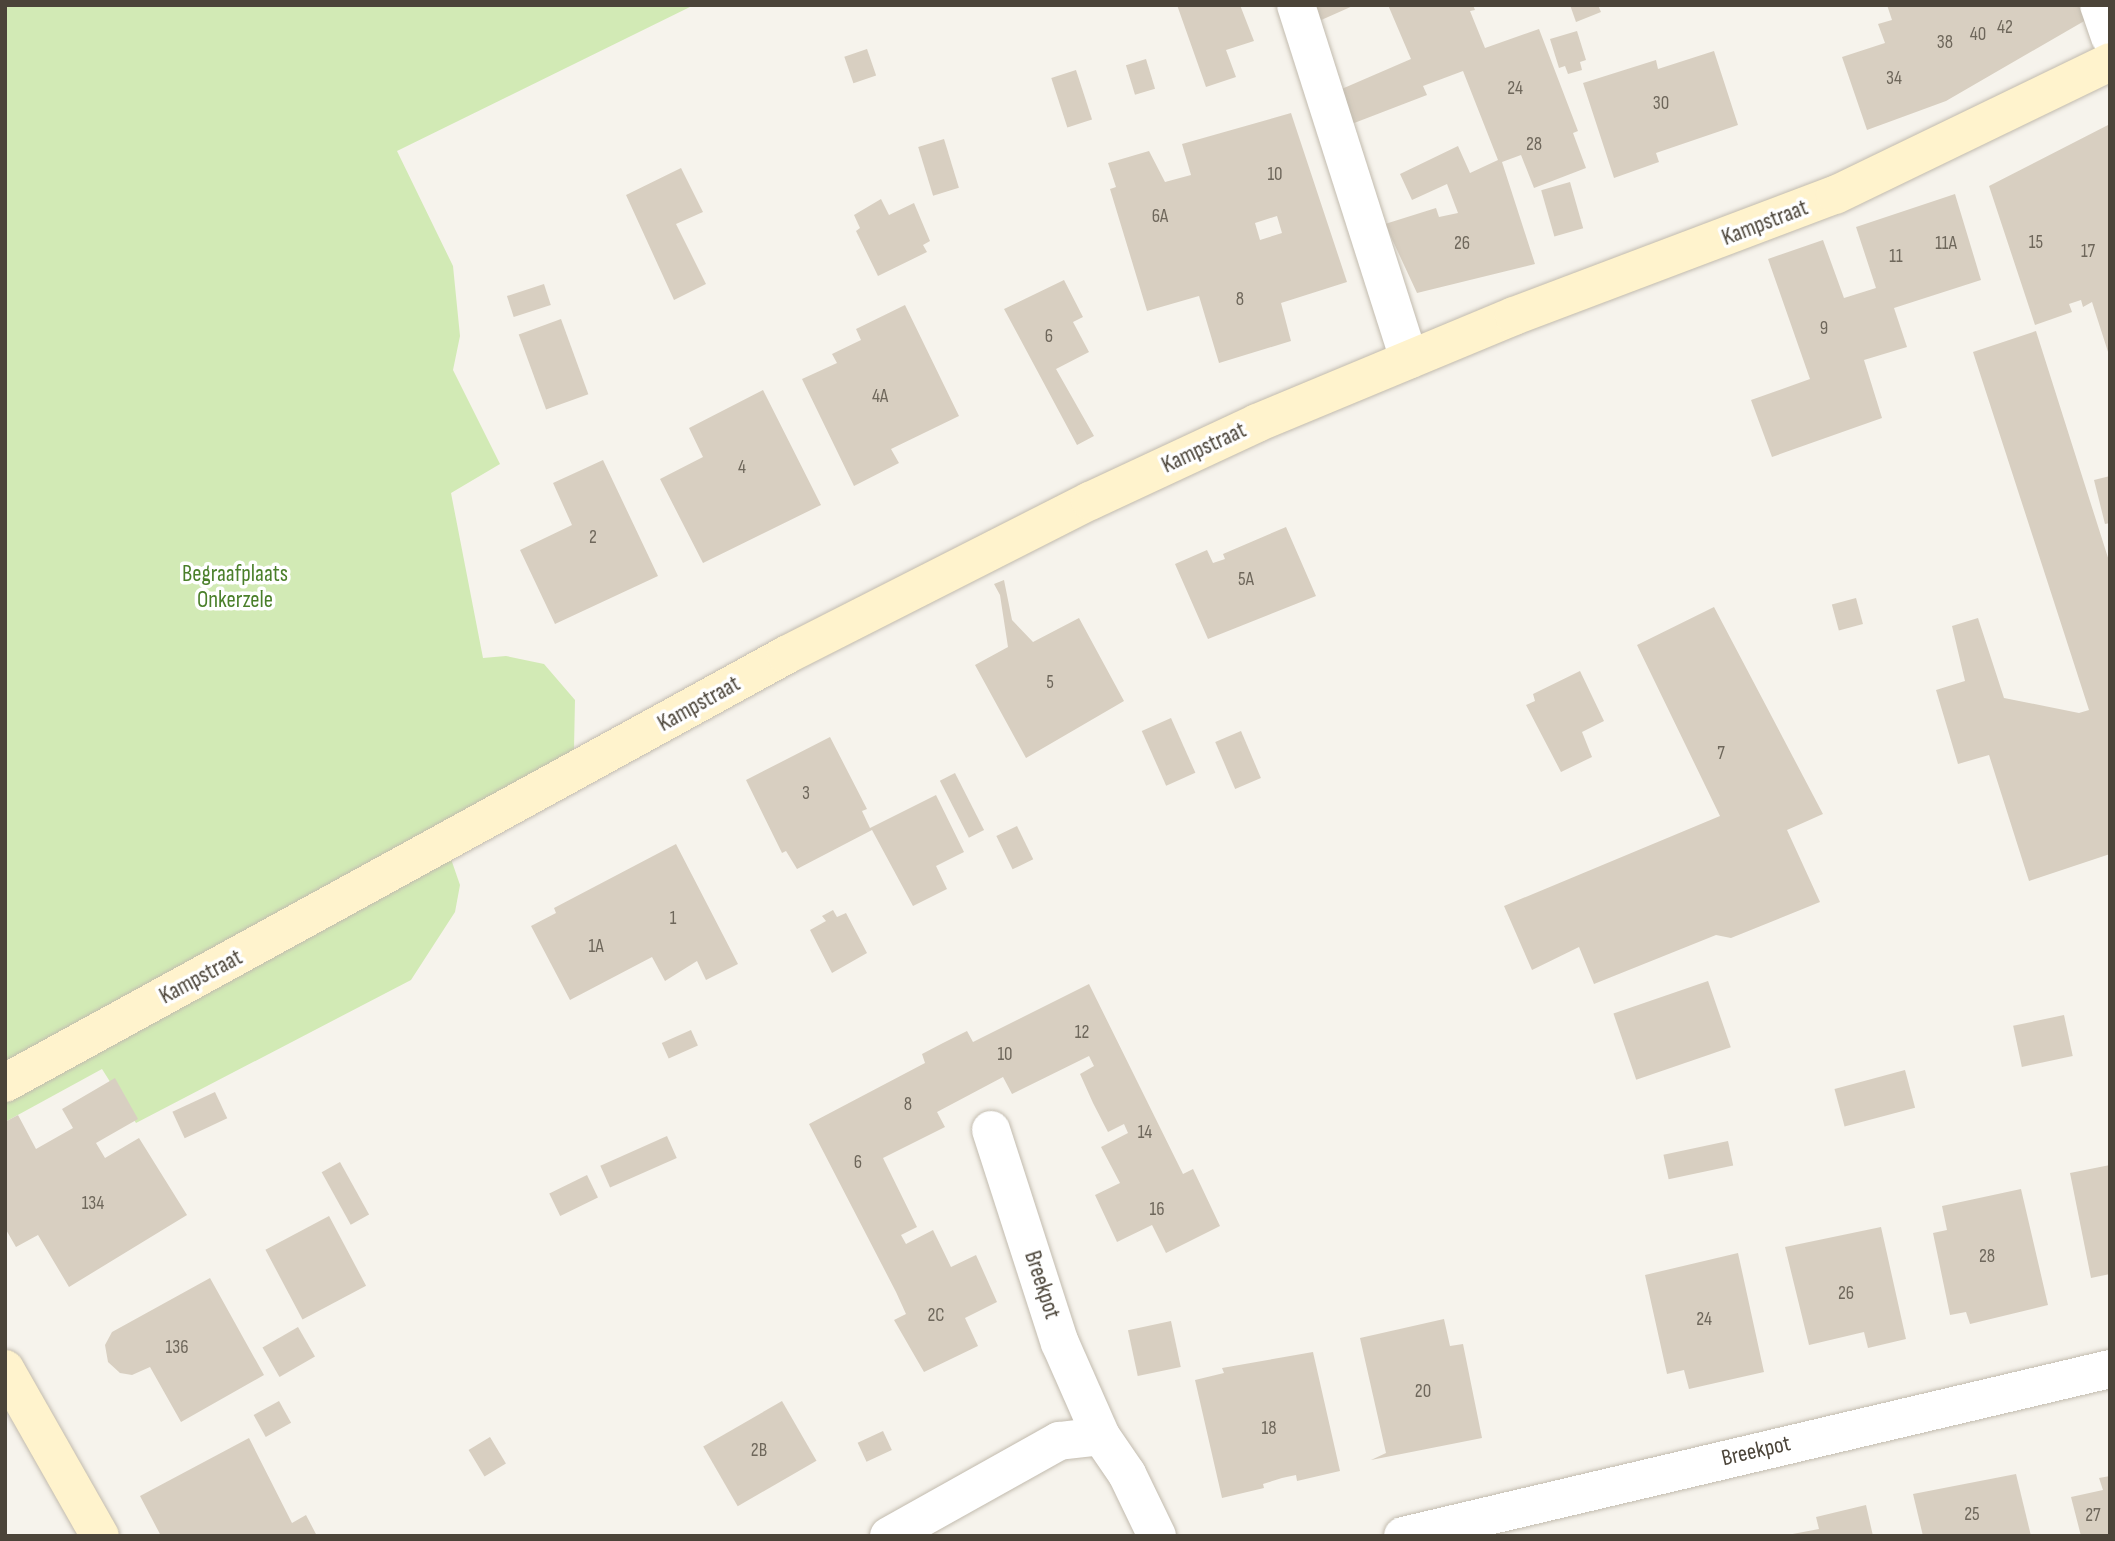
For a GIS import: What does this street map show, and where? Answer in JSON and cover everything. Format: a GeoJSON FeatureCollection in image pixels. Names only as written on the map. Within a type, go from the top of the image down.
{"type":"FeatureCollection","features":[{"type":"Feature","properties":{"kind":"street"},"geometry":{"type":"LineString","coordinates":[[1296,5],[1409,359]]}},
{"type":"Feature","properties":{"kind":"street"},"geometry":{"type":"LineString","coordinates":[[2099,5],[2110,37]]}},
{"type":"Feature","properties":{"kind":"street","name":"Kampstraat"},"geometry":{"type":"LineString","coordinates":[[5,1083],[786,655],[1090,501],[1257,423],[1409,359],[1824,200],[2110,62]]}},
{"type":"Feature","properties":{"kind":"street","name":"Breekpot"},"geometry":{"type":"LineString","coordinates":[[991,1130],[1060,1343],[1101,1436],[1128,1474],[1157,1536]]}},
{"type":"Feature","properties":{"kind":"street","name":"Breekpot"},"geometry":{"type":"LineString","coordinates":[[1403,1536],[2110,1368]]}},
{"type":"Feature","properties":{"kind":"street"},"geometry":{"type":"LineString","coordinates":[[5,1370],[100,1536]]}},
{"type":"Feature","properties":{"kind":"street"},"geometry":{"type":"LineString","coordinates":[[889,1536],[1059,1441],[1101,1436]]}},
{"type":"Feature","properties":{"kind":"green space","name":"Begraafplaats Onkerzele"},"geometry":{"type":"Polygon","coordinates":[[[5,5],[694,5],[397,151],[453,266],[460,336],[453,370],[500,464],[451,493],[483,658],[506,656],[544,664],[575,700],[574,749],[547,783],[441,830],[460,885],[455,912],[411,980],[136,1123],[102,1069],[5,1122],[5,5]]]}},
{"type":"Feature","properties":{"kind":"building"},"geometry":{"type":"Polygon","coordinates":[[[1177,5],[1240,5],[1254,41],[1226,50],[1236,77],[1206,87],[1177,5]]]}},
{"type":"Feature","properties":{"kind":"building"},"geometry":{"type":"Polygon","coordinates":[[[1313,5],[1355,5],[1319,21],[1313,5]]]}},
{"type":"Feature","properties":{"kind":"building"},"geometry":{"type":"Polygon","coordinates":[[[1388,5],[1473,5],[1475,10],[1470,11],[1485,48],[1539,29],[1578,131],[1573,133],[1586,168],[1534,188],[1521,155],[1502,162],[1535,264],[1417,293],[1385,224],[1436,208],[1439,217],[1458,213],[1447,184],[1412,200],[1400,174],[1458,146],[1470,173],[1498,160],[1463,71],[1423,86],[1427,95],[1349,125],[1337,91],[1411,59],[1388,5]]]}},
{"type":"Feature","properties":{"kind":"building"},"geometry":{"type":"Polygon","coordinates":[[[1570,5],[1598,5],[1601,12],[1576,22],[1570,5]]]}},
{"type":"Feature","properties":{"kind":"building"},"geometry":{"type":"Polygon","coordinates":[[[1887,5],[2081,5],[2086,20],[1946,101],[1867,130],[1842,57],[1885,43],[1878,24],[1892,20],[1887,5]]]}},
{"type":"Feature","properties":{"kind":"building"},"geometry":{"type":"Polygon","coordinates":[[[1577,31],[1586,60],[1580,62],[1582,70],[1568,74],[1565,66],[1559,68],[1550,39],[1577,31]]]}},
{"type":"Feature","properties":{"kind":"building"},"geometry":{"type":"Polygon","coordinates":[[[867,49],[876,75],[853,83],[844,57],[867,49]]]}},
{"type":"Feature","properties":{"kind":"building"},"geometry":{"type":"Polygon","coordinates":[[[1714,51],[1738,125],[1656,153],[1659,162],[1614,178],[1583,83],[1656,60],[1658,69],[1714,51]]]}},
{"type":"Feature","properties":{"kind":"building"},"geometry":{"type":"Polygon","coordinates":[[[1146,59],[1155,89],[1135,95],[1126,65],[1146,59]]]}},
{"type":"Feature","properties":{"kind":"building"},"geometry":{"type":"Polygon","coordinates":[[[1076,70],[1092,119],[1067,127],[1051,78],[1076,70]]]}},
{"type":"Feature","properties":{"kind":"building"},"geometry":{"type":"Polygon","coordinates":[[[1291,113],[1347,282],[1281,303],[1291,341],[1219,363],[1199,296],[1147,311],[1110,189],[1116,187],[1108,163],[1149,151],[1165,182],[1191,175],[1182,144],[1291,113]],[[1277,216],[1255,223],[1260,240],[1282,233],[1277,216]]]}},
{"type":"Feature","properties":{"kind":"building"},"geometry":{"type":"Polygon","coordinates":[[[2110,124],[2109,355],[2092,302],[2083,307],[2081,300],[2069,304],[2072,312],[2035,325],[1989,186],[2110,124]]]}},
{"type":"Feature","properties":{"kind":"building"},"geometry":{"type":"Polygon","coordinates":[[[944,139],[959,188],[933,196],[918,147],[944,139]]]}},
{"type":"Feature","properties":{"kind":"building"},"geometry":{"type":"Polygon","coordinates":[[[681,168],[703,212],[676,224],[706,284],[674,300],[626,195],[681,168]]]}},
{"type":"Feature","properties":{"kind":"building"},"geometry":{"type":"Polygon","coordinates":[[[1570,182],[1583,228],[1554,236],[1541,190],[1570,182]]]}},
{"type":"Feature","properties":{"kind":"building"},"geometry":{"type":"Polygon","coordinates":[[[1955,194],[1981,280],[1894,308],[1907,347],[1864,360],[1882,418],[1772,457],[1751,400],[1810,379],[1768,259],[1823,240],[1844,298],[1876,288],[1856,227],[1955,194]]]}},
{"type":"Feature","properties":{"kind":"building"},"geometry":{"type":"Polygon","coordinates":[[[881,199],[889,215],[914,203],[930,241],[923,245],[927,252],[878,276],[856,231],[860,228],[854,215],[881,199]]]}},
{"type":"Feature","properties":{"kind":"building"},"geometry":{"type":"Polygon","coordinates":[[[1064,280],[1083,317],[1073,322],[1089,352],[1056,369],[1094,436],[1077,445],[1004,309],[1064,280]]]}},
{"type":"Feature","properties":{"kind":"building"},"geometry":{"type":"Polygon","coordinates":[[[544,284],[551,305],[514,317],[507,296],[544,284]]]}},
{"type":"Feature","properties":{"kind":"building"},"geometry":{"type":"Polygon","coordinates":[[[905,305],[959,416],[891,449],[899,463],[854,486],[802,379],[837,363],[832,354],[861,340],[856,329],[905,305]]]}},
{"type":"Feature","properties":{"kind":"building"},"geometry":{"type":"Polygon","coordinates":[[[561,319],[588,394],[546,410],[519,334],[561,319]]]}},
{"type":"Feature","properties":{"kind":"building"},"geometry":{"type":"Polygon","coordinates":[[[2036,331],[2110,564],[2110,854],[2029,881],[1989,755],[1958,764],[1936,690],[1965,681],[1952,626],[1978,618],[2004,698],[2079,713],[2089,710],[1973,352],[2036,331]]]}},
{"type":"Feature","properties":{"kind":"building"},"geometry":{"type":"Polygon","coordinates":[[[763,390],[821,505],[703,563],[660,479],[703,457],[689,428],[763,390]]]}},
{"type":"Feature","properties":{"kind":"building"},"geometry":{"type":"Polygon","coordinates":[[[603,460],[658,576],[555,624],[520,550],[572,525],[553,483],[603,460]]]}},
{"type":"Feature","properties":{"kind":"building"},"geometry":{"type":"Polygon","coordinates":[[[2110,476],[2110,523],[2105,524],[2094,480],[2110,476]]]}},
{"type":"Feature","properties":{"kind":"building"},"geometry":{"type":"Polygon","coordinates":[[[1286,527],[1316,596],[1208,639],[1175,564],[1207,550],[1213,563],[1225,559],[1223,554],[1286,527]]]}},
{"type":"Feature","properties":{"kind":"building"},"geometry":{"type":"Polygon","coordinates":[[[1004,580],[1012,620],[1033,642],[1079,618],[1124,701],[1026,758],[975,665],[1008,647],[1000,595],[994,584],[1004,580]]]}},
{"type":"Feature","properties":{"kind":"building"},"geometry":{"type":"Polygon","coordinates":[[[1856,598],[1863,624],[1839,631],[1832,604],[1856,598]]]}},
{"type":"Feature","properties":{"kind":"building"},"geometry":{"type":"Polygon","coordinates":[[[1714,607],[1823,814],[1787,830],[1820,902],[1731,938],[1716,935],[1594,984],[1579,947],[1532,970],[1504,906],[1720,816],[1637,645],[1714,607]]]}},
{"type":"Feature","properties":{"kind":"building"},"geometry":{"type":"Polygon","coordinates":[[[1580,671],[1604,721],[1582,732],[1592,757],[1561,772],[1526,705],[1535,701],[1533,694],[1580,671]]]}},
{"type":"Feature","properties":{"kind":"building"},"geometry":{"type":"Polygon","coordinates":[[[1171,718],[1195,773],[1166,786],[1142,731],[1171,718]]]}},
{"type":"Feature","properties":{"kind":"building"},"geometry":{"type":"Polygon","coordinates":[[[1241,731],[1261,778],[1235,789],[1215,742],[1241,731]]]}},
{"type":"Feature","properties":{"kind":"building"},"geometry":{"type":"Polygon","coordinates":[[[830,737],[867,809],[862,811],[870,828],[936,795],[964,852],[936,866],[947,889],[913,906],[872,830],[797,869],[786,851],[782,853],[746,780],[830,737]]]}},
{"type":"Feature","properties":{"kind":"building"},"geometry":{"type":"Polygon","coordinates":[[[955,773],[984,830],[969,838],[940,781],[955,773]]]}},
{"type":"Feature","properties":{"kind":"building"},"geometry":{"type":"Polygon","coordinates":[[[1017,826],[1033,859],[1013,869],[996,836],[1017,826]]]}},
{"type":"Feature","properties":{"kind":"building"},"geometry":{"type":"Polygon","coordinates":[[[676,844],[738,964],[706,980],[697,961],[665,981],[652,957],[570,1000],[531,926],[556,913],[554,908],[676,844]]]}},
{"type":"Feature","properties":{"kind":"building"},"geometry":{"type":"Polygon","coordinates":[[[833,910],[837,917],[846,913],[867,953],[832,973],[810,930],[826,921],[822,916],[833,910]]]}},
{"type":"Feature","properties":{"kind":"building"},"geometry":{"type":"Polygon","coordinates":[[[1708,981],[1731,1047],[1636,1080],[1613,1014],[1708,981]]]}},
{"type":"Feature","properties":{"kind":"building"},"geometry":{"type":"Polygon","coordinates":[[[1089,984],[1183,1174],[1193,1169],[1220,1226],[1166,1253],[1152,1225],[1117,1242],[1095,1195],[1120,1183],[1101,1147],[1128,1133],[1124,1124],[1108,1132],[1093,1103],[1080,1074],[1094,1066],[1089,1056],[1012,1094],[1003,1077],[937,1112],[945,1127],[883,1158],[917,1227],[901,1235],[906,1244],[933,1230],[951,1267],[976,1255],[997,1302],[965,1318],[978,1346],[924,1372],[894,1320],[906,1314],[896,1292],[809,1124],[925,1063],[922,1054],[967,1031],[973,1042],[1089,984]]]}},
{"type":"Feature","properties":{"kind":"building"},"geometry":{"type":"Polygon","coordinates":[[[2064,1015],[2073,1056],[2022,1067],[2013,1026],[2064,1015]]]}},
{"type":"Feature","properties":{"kind":"building"},"geometry":{"type":"Polygon","coordinates":[[[691,1030],[698,1046],[669,1059],[662,1043],[691,1030]]]}},
{"type":"Feature","properties":{"kind":"building"},"geometry":{"type":"Polygon","coordinates":[[[1905,1070],[1915,1108],[1845,1127],[1834,1089],[1905,1070]]]}},
{"type":"Feature","properties":{"kind":"building"},"geometry":{"type":"Polygon","coordinates":[[[115,1078],[138,1119],[96,1143],[105,1158],[139,1138],[187,1215],[69,1287],[38,1235],[16,1247],[5,1228],[5,1122],[18,1115],[36,1149],[73,1128],[62,1109],[115,1078]]]}},
{"type":"Feature","properties":{"kind":"building"},"geometry":{"type":"Polygon","coordinates":[[[215,1092],[227,1118],[185,1138],[172,1112],[215,1092]]]}},
{"type":"Feature","properties":{"kind":"building"},"geometry":{"type":"Polygon","coordinates":[[[667,1136],[677,1158],[610,1188],[600,1166],[667,1136]]]}},
{"type":"Feature","properties":{"kind":"building"},"geometry":{"type":"Polygon","coordinates":[[[1728,1141],[1733,1165],[1669,1179],[1663,1155],[1728,1141]]]}},
{"type":"Feature","properties":{"kind":"building"},"geometry":{"type":"Polygon","coordinates":[[[340,1162],[369,1214],[351,1225],[322,1172],[340,1162]]]}},
{"type":"Feature","properties":{"kind":"building"},"geometry":{"type":"Polygon","coordinates":[[[2110,1165],[2110,1274],[2091,1278],[2070,1173],[2110,1165]]]}},
{"type":"Feature","properties":{"kind":"building"},"geometry":{"type":"Polygon","coordinates":[[[587,1175],[598,1197],[560,1216],[549,1193],[587,1175]]]}},
{"type":"Feature","properties":{"kind":"building"},"geometry":{"type":"Polygon","coordinates":[[[2021,1189],[2048,1305],[1970,1324],[1966,1312],[1950,1315],[1933,1233],[1947,1230],[1942,1206],[2021,1189]]]}},
{"type":"Feature","properties":{"kind":"building"},"geometry":{"type":"Polygon","coordinates":[[[329,1216],[366,1286],[303,1320],[265,1250],[329,1216]]]}},
{"type":"Feature","properties":{"kind":"building"},"geometry":{"type":"Polygon","coordinates":[[[1881,1227],[1906,1339],[1868,1348],[1864,1332],[1809,1345],[1785,1247],[1881,1227]]]}},
{"type":"Feature","properties":{"kind":"building"},"geometry":{"type":"Polygon","coordinates":[[[1738,1253],[1764,1372],[1689,1389],[1684,1370],[1667,1374],[1645,1275],[1738,1253]]]}},
{"type":"Feature","properties":{"kind":"building"},"geometry":{"type":"Polygon","coordinates":[[[210,1278],[264,1375],[181,1422],[150,1367],[132,1375],[120,1373],[108,1362],[105,1345],[112,1332],[210,1278]]]}},
{"type":"Feature","properties":{"kind":"building"},"geometry":{"type":"Polygon","coordinates":[[[1444,1319],[1450,1346],[1463,1344],[1482,1438],[1371,1460],[1386,1453],[1360,1338],[1444,1319]]]}},
{"type":"Feature","properties":{"kind":"building"},"geometry":{"type":"Polygon","coordinates":[[[1171,1321],[1181,1367],[1138,1376],[1128,1330],[1171,1321]]]}},
{"type":"Feature","properties":{"kind":"building"},"geometry":{"type":"Polygon","coordinates":[[[298,1327],[315,1356],[279,1377],[262,1348],[298,1327]]]}},
{"type":"Feature","properties":{"kind":"building"},"geometry":{"type":"Polygon","coordinates":[[[1313,1352],[1340,1471],[1297,1481],[1296,1475],[1282,1478],[1263,1484],[1264,1488],[1222,1498],[1195,1380],[1224,1373],[1222,1368],[1313,1352]]]}},
{"type":"Feature","properties":{"kind":"building"},"geometry":{"type":"Polygon","coordinates":[[[279,1401],[291,1423],[266,1437],[254,1415],[279,1401]]]}},
{"type":"Feature","properties":{"kind":"building"},"geometry":{"type":"Polygon","coordinates":[[[782,1401],[817,1461],[738,1506],[703,1446],[782,1401]]]}},
{"type":"Feature","properties":{"kind":"building"},"geometry":{"type":"Polygon","coordinates":[[[883,1431],[892,1450],[866,1462],[858,1443],[883,1431]]]}},
{"type":"Feature","properties":{"kind":"building"},"geometry":{"type":"Polygon","coordinates":[[[490,1437],[506,1464],[485,1476],[469,1450],[490,1437]]]}},
{"type":"Feature","properties":{"kind":"building"},"geometry":{"type":"Polygon","coordinates":[[[249,1438],[292,1523],[306,1515],[317,1536],[161,1536],[140,1496],[249,1438]]]}},
{"type":"Feature","properties":{"kind":"building"},"geometry":{"type":"Polygon","coordinates":[[[2016,1474],[2031,1536],[1923,1536],[1913,1494],[2016,1474]]]}},
{"type":"Feature","properties":{"kind":"building"},"geometry":{"type":"Polygon","coordinates":[[[2110,1476],[2110,1536],[2081,1536],[2071,1497],[2103,1490],[2099,1478],[2110,1476]]]}},
{"type":"Feature","properties":{"kind":"building"},"geometry":{"type":"Polygon","coordinates":[[[1866,1505],[1873,1536],[1782,1536],[1819,1529],[1816,1517],[1866,1505]]]}}]}
